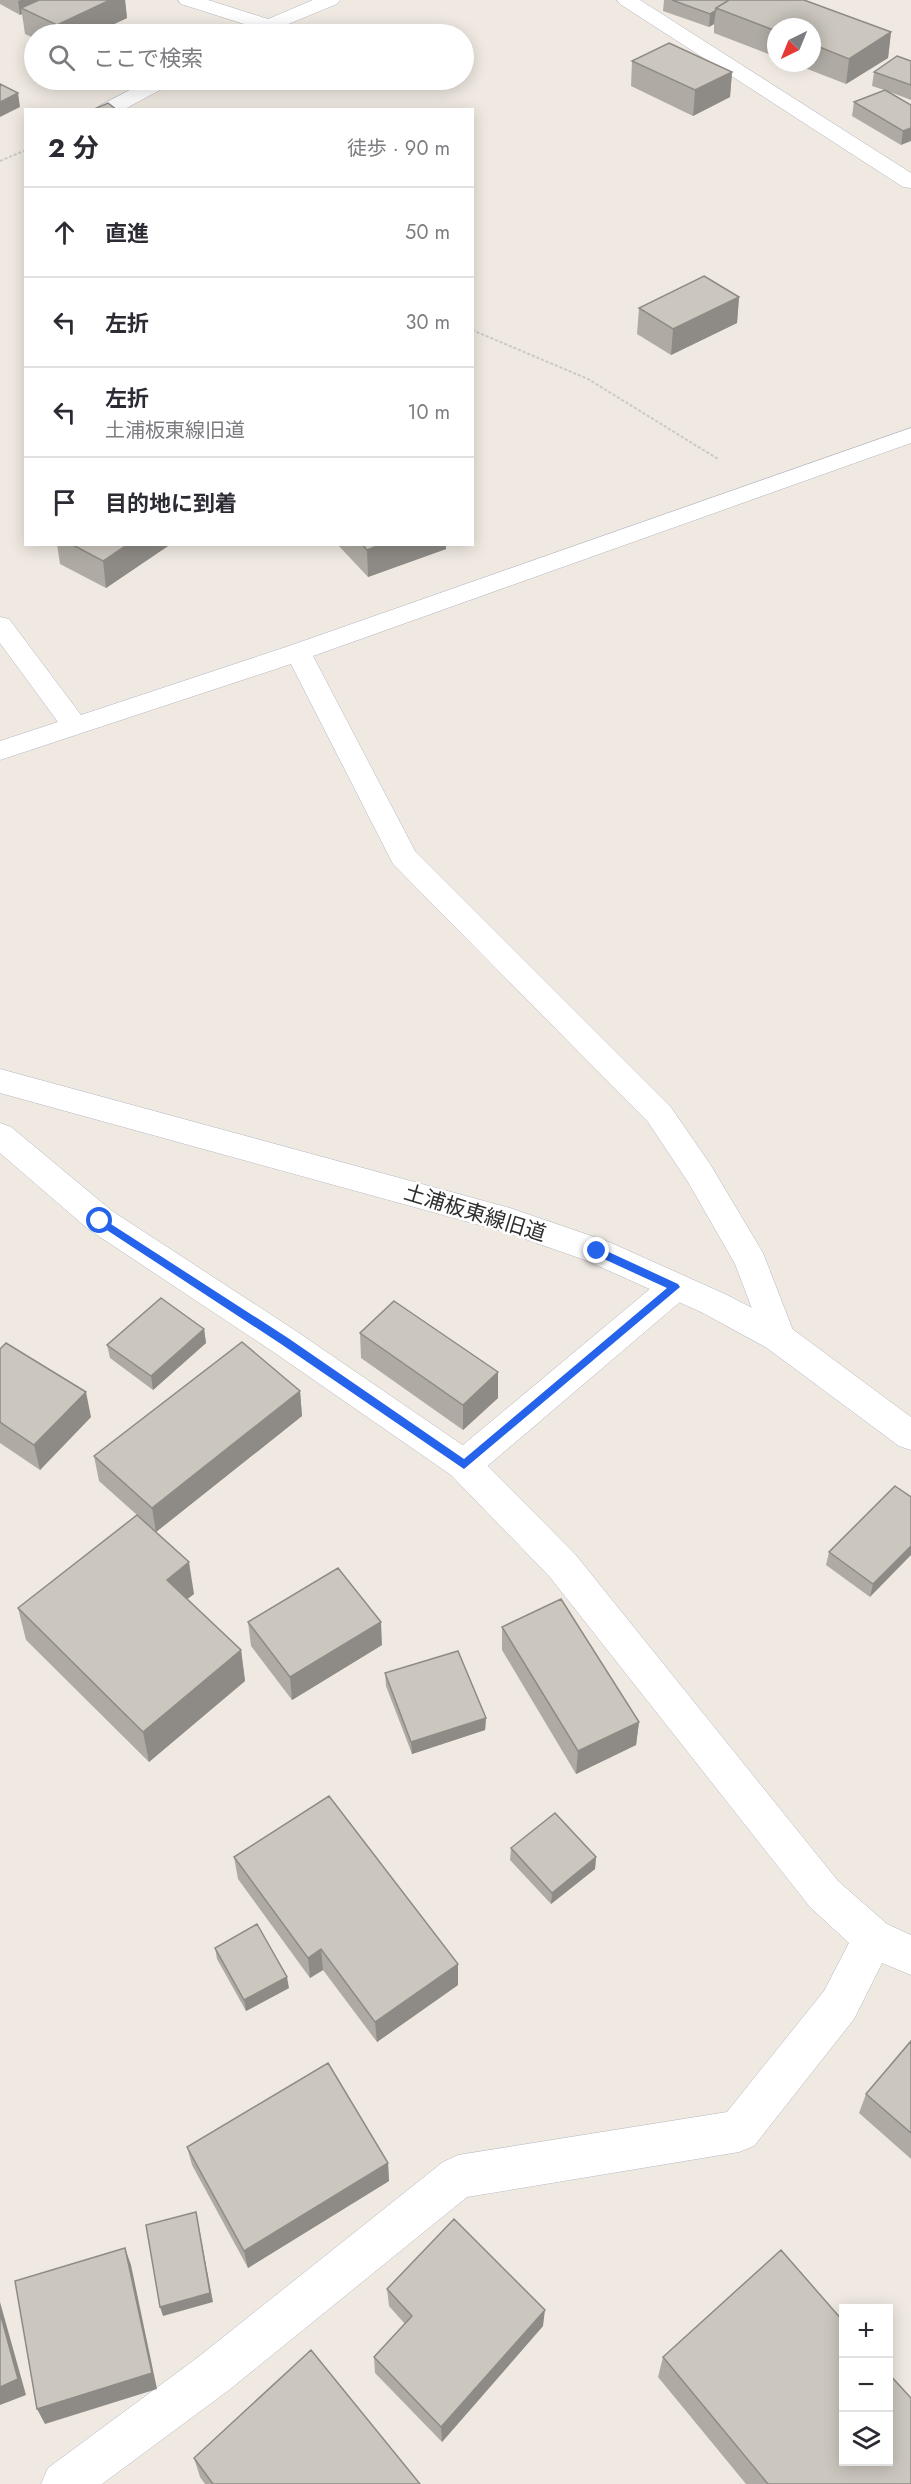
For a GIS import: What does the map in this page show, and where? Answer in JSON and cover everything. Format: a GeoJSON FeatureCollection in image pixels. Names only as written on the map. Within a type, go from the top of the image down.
{"type":"FeatureCollection","features":[{"type":"Feature","properties":{"kind":"street"},"geometry":{"type":"LineString","coordinates":[[188,0],[246,24]]}},
{"type":"Feature","properties":{"kind":"street"},"geometry":{"type":"LineString","coordinates":[[275,24],[330,0]]}},
{"type":"Feature","properties":{"kind":"street"},"geometry":{"type":"LineString","coordinates":[[627,0],[911,182]]}},
{"type":"Feature","properties":{"kind":"street"},"geometry":{"type":"LineString","coordinates":[[110,108],[145,90]]}},
{"type":"Feature","properties":{"kind":"street"},"geometry":{"type":"LineString","coordinates":[[0,751],[298,652],[910,436]]}},
{"type":"Feature","properties":{"kind":"street"},"geometry":{"type":"LineString","coordinates":[[0,625],[75,726]]}},
{"type":"Feature","properties":{"kind":"street"},"geometry":{"type":"LineString","coordinates":[[298,652],[403,857],[659,1114],[699,1173],[751,1262],[779,1338]]}},
{"type":"Feature","properties":{"kind":"street","name":"土浦板東線旧道"},"geometry":{"type":"LineString","coordinates":[[0,1081],[510,1221],[597,1251],[713,1303],[779,1338],[911,1436]]}},
{"type":"Feature","properties":{"kind":"street"},"geometry":{"type":"LineString","coordinates":[[0,1135],[100,1221],[284,1341],[464,1465],[562,1565],[824,1894],[873,1938],[911,1956]]}},
{"type":"Feature","properties":{"kind":"street"},"geometry":{"type":"LineString","coordinates":[[464,1465],[675,1287]]}},
{"type":"Feature","properties":{"kind":"street"},"geometry":{"type":"LineString","coordinates":[[64,2484],[213,2374],[458,2177],[738,2131],[839,2005],[873,1938]]}},
{"type":"Feature","properties":{"kind":"path"},"geometry":{"type":"LineString","coordinates":[[0,161],[24,151]]}},
{"type":"Feature","properties":{"kind":"path"},"geometry":{"type":"LineString","coordinates":[[474,331],[588,379],[765,488]]}},
{"type":"Feature","properties":{"kind":"building"},"geometry":{"type":"Polygon","coordinates":[[[39,0],[110,0],[59,24],[21,8],[39,0]]]}},
{"type":"Feature","properties":{"kind":"building"},"geometry":{"type":"Polygon","coordinates":[[[672,0],[729,0],[710,14],[672,0]]]}},
{"type":"Feature","properties":{"kind":"building"},"geometry":{"type":"Polygon","coordinates":[[[729,0],[804,0],[891,32],[849,59],[821,48],[821,18],[767,18],[767,28],[716,8],[729,0]]]}},
{"type":"Feature","properties":{"kind":"building"},"geometry":{"type":"Polygon","coordinates":[[[669,43],[732,72],[695,90],[632,61],[669,43]]]}},
{"type":"Feature","properties":{"kind":"building"},"geometry":{"type":"Polygon","coordinates":[[[897,56],[911,61],[911,85],[874,72],[897,56]]]}},
{"type":"Feature","properties":{"kind":"building"},"geometry":{"type":"Polygon","coordinates":[[[0,84],[18,93],[0,102],[0,84]]]}},
{"type":"Feature","properties":{"kind":"building"},"geometry":{"type":"Polygon","coordinates":[[[885,90],[911,105],[911,128],[903,131],[854,102],[885,90]]]}},
{"type":"Feature","properties":{"kind":"building"},"geometry":{"type":"Polygon","coordinates":[[[108,103],[114,108],[97,108],[108,103]]]}},
{"type":"Feature","properties":{"kind":"building"},"geometry":{"type":"Polygon","coordinates":[[[704,276],[739,297],[673,329],[639,308],[704,276]]]}},
{"type":"Feature","properties":{"kind":"building"},"geometry":{"type":"Polygon","coordinates":[[[75,546],[125,546],[103,561],[75,546]]]}},
{"type":"Feature","properties":{"kind":"building"},"geometry":{"type":"Polygon","coordinates":[[[364,546],[377,546],[367,550],[364,546]]]}},
{"type":"Feature","properties":{"kind":"building"},"geometry":{"type":"Polygon","coordinates":[[[161,1298],[204,1329],[151,1376],[107,1345],[161,1298]]]}},
{"type":"Feature","properties":{"kind":"building"},"geometry":{"type":"Polygon","coordinates":[[[394,1301],[498,1372],[463,1405],[360,1333],[394,1301]]]}},
{"type":"Feature","properties":{"kind":"building"},"geometry":{"type":"Polygon","coordinates":[[[242,1342],[300,1391],[152,1508],[94,1456],[242,1342]]]}},
{"type":"Feature","properties":{"kind":"building"},"geometry":{"type":"Polygon","coordinates":[[[6,1343],[86,1392],[34,1445],[0,1422],[0,1349],[6,1343]]]}},
{"type":"Feature","properties":{"kind":"building"},"geometry":{"type":"Polygon","coordinates":[[[895,1486],[911,1497],[911,1546],[873,1584],[829,1552],[895,1486]]]}},
{"type":"Feature","properties":{"kind":"building"},"geometry":{"type":"Polygon","coordinates":[[[137,1515],[189,1562],[167,1580],[241,1650],[143,1732],[18,1608],[137,1515]]]}},
{"type":"Feature","properties":{"kind":"building"},"geometry":{"type":"Polygon","coordinates":[[[338,1568],[381,1622],[290,1677],[248,1622],[338,1568]]]}},
{"type":"Feature","properties":{"kind":"building"},"geometry":{"type":"Polygon","coordinates":[[[561,1599],[639,1722],[578,1751],[502,1627],[561,1599]]]}},
{"type":"Feature","properties":{"kind":"building"},"geometry":{"type":"Polygon","coordinates":[[[458,1651],[486,1718],[411,1742],[385,1673],[458,1651]]]}},
{"type":"Feature","properties":{"kind":"building"},"geometry":{"type":"Polygon","coordinates":[[[329,1796],[458,1964],[375,2022],[321,1949],[308,1958],[234,1857],[329,1796]]]}},
{"type":"Feature","properties":{"kind":"building"},"geometry":{"type":"Polygon","coordinates":[[[555,1813],[596,1857],[552,1893],[511,1848],[555,1813]]]}},
{"type":"Feature","properties":{"kind":"building"},"geometry":{"type":"Polygon","coordinates":[[[257,1924],[287,1977],[244,2000],[215,1948],[257,1924]]]}},
{"type":"Feature","properties":{"kind":"building"},"geometry":{"type":"Polygon","coordinates":[[[911,2041],[911,2133],[866,2094],[911,2041]]]}},
{"type":"Feature","properties":{"kind":"building"},"geometry":{"type":"Polygon","coordinates":[[[328,2063],[388,2163],[244,2251],[187,2147],[328,2063]]]}},
{"type":"Feature","properties":{"kind":"building"},"geometry":{"type":"Polygon","coordinates":[[[196,2212],[210,2293],[160,2307],[146,2225],[196,2212]]]}},
{"type":"Feature","properties":{"kind":"building"},"geometry":{"type":"Polygon","coordinates":[[[454,2219],[545,2310],[441,2427],[374,2357],[412,2316],[387,2289],[454,2219]]]}},
{"type":"Feature","properties":{"kind":"building"},"geometry":{"type":"Polygon","coordinates":[[[125,2248],[152,2373],[37,2409],[15,2281],[125,2248]]]}},
{"type":"Feature","properties":{"kind":"building"},"geometry":{"type":"Polygon","coordinates":[[[781,2250],[839,2316],[839,2466],[893,2466],[893,2378],[911,2398],[911,2484],[768,2484],[663,2357],[781,2250]]]}},
{"type":"Feature","properties":{"kind":"building"},"geometry":{"type":"Polygon","coordinates":[[[0,2313],[18,2379],[0,2387],[0,2313]]]}},
{"type":"Feature","properties":{"kind":"building"},"geometry":{"type":"Polygon","coordinates":[[[311,2350],[420,2484],[213,2484],[194,2458],[311,2350]]]}},
{"type":"Feature","properties":{"kind":"route"},"geometry":{"type":"LineString","coordinates":[[100,1221],[284,1341],[464,1465],[675,1287],[597,1251]]}}]}
